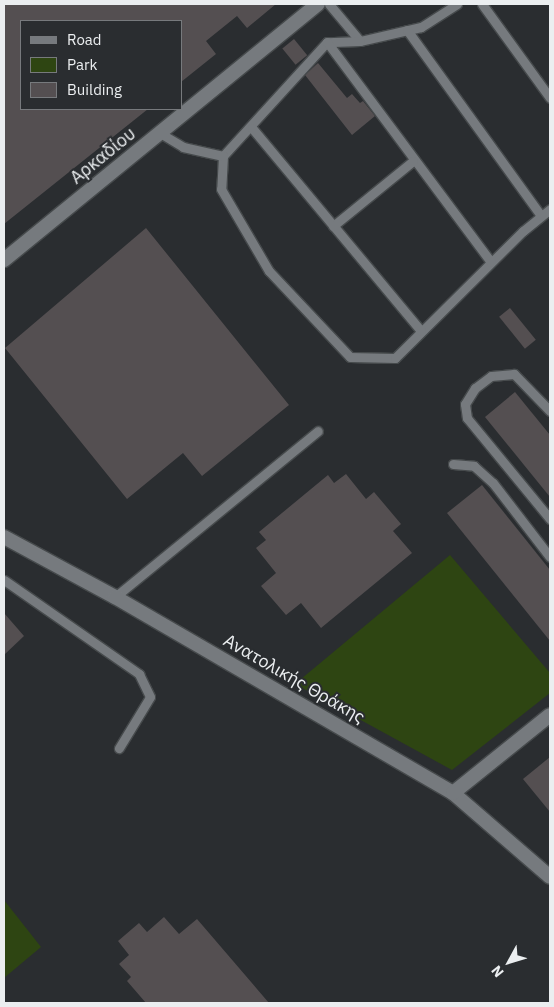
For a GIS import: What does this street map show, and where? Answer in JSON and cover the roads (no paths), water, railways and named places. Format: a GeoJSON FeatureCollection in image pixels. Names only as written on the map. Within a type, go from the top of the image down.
{"type":"FeatureCollection","features":[{"type":"Feature","properties":{"kind":"street","name":"Αρκαδίου"},"geometry":{"type":"LineString","coordinates":[[4,260],[318,4]]}},
{"type":"Feature","properties":{"kind":"street","name":"Ανατολικής Θράκης"},"geometry":{"type":"LineString","coordinates":[[4,537],[115,597],[452,793],[550,877]]}},
{"type":"Feature","properties":{"kind":"street"},"geometry":{"type":"LineString","coordinates":[[452,793],[550,715]]}},
{"type":"Feature","properties":{"kind":"lane"},"geometry":{"type":"LineString","coordinates":[[329,4],[360,41]]}},
{"type":"Feature","properties":{"kind":"lane"},"geometry":{"type":"LineString","coordinates":[[457,4],[421,27],[360,41],[327,42],[286,84],[252,128],[223,156],[221,189],[269,271],[350,357],[394,358],[491,262],[550,209]]}},
{"type":"Feature","properties":{"kind":"lane"},"geometry":{"type":"LineString","coordinates":[[482,4],[550,98]]}},
{"type":"Feature","properties":{"kind":"lane"},"geometry":{"type":"LineString","coordinates":[[407,30],[541,216]]}},
{"type":"Feature","properties":{"kind":"lane"},"geometry":{"type":"LineString","coordinates":[[327,42],[413,161],[491,262]]}},
{"type":"Feature","properties":{"kind":"lane"},"geometry":{"type":"LineString","coordinates":[[252,128],[421,331]]}},
{"type":"Feature","properties":{"kind":"lane"},"geometry":{"type":"LineString","coordinates":[[160,133],[182,147],[223,156]]}},
{"type":"Feature","properties":{"kind":"lane"},"geometry":{"type":"LineString","coordinates":[[333,226],[413,161]]}},
{"type":"Feature","properties":{"kind":"lane"},"geometry":{"type":"LineString","coordinates":[[550,410],[514,374],[491,376],[475,388],[465,404],[467,418],[550,519]]}},
{"type":"Feature","properties":{"kind":"lane"},"geometry":{"type":"LineString","coordinates":[[115,597],[318,431]]}},
{"type":"Feature","properties":{"kind":"lane"},"geometry":{"type":"LineString","coordinates":[[453,464],[474,466],[493,483],[550,557]]}},
{"type":"Feature","properties":{"kind":"lane"},"geometry":{"type":"LineString","coordinates":[[4,580],[139,674],[150,697],[119,748]]}}]}
